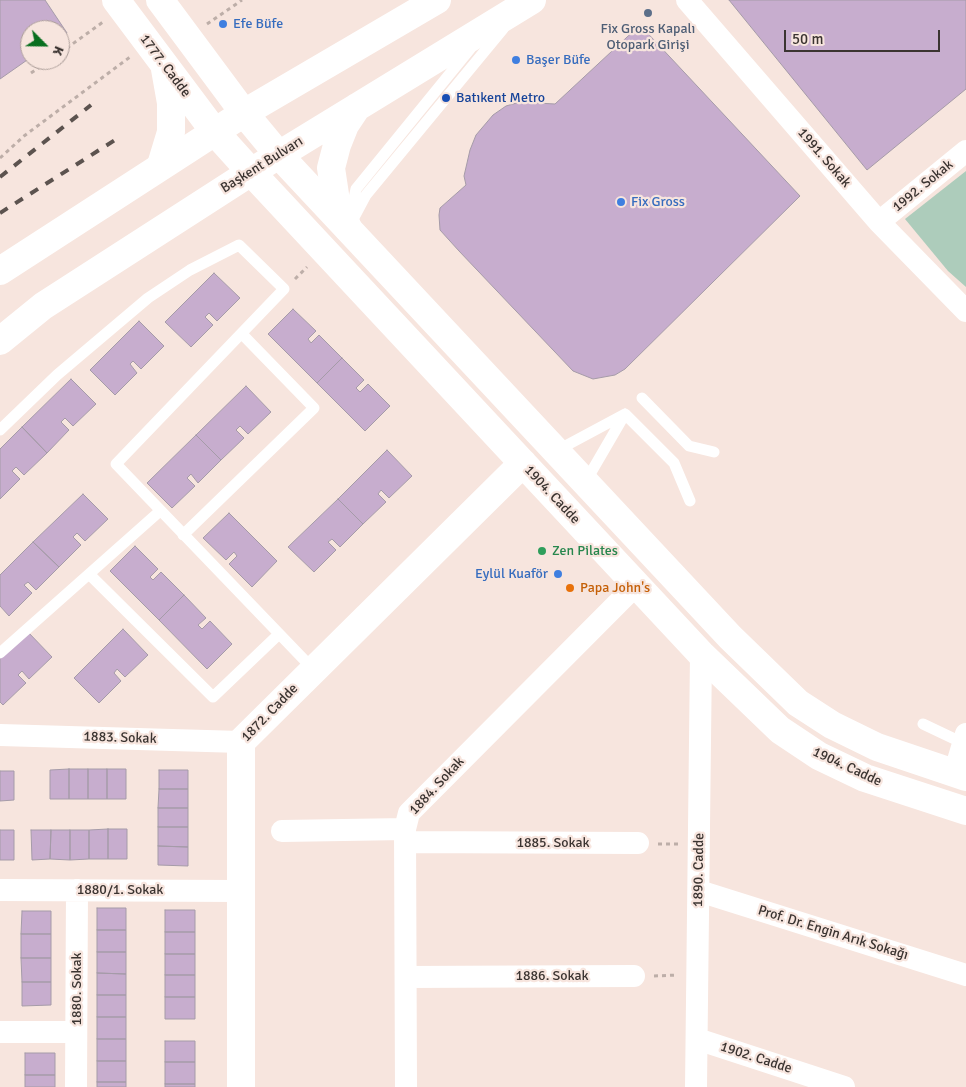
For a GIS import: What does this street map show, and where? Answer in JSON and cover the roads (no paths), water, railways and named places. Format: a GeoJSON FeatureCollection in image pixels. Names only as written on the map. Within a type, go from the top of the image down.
{"type":"FeatureCollection","features":[{"type":"Feature","properties":{"kind":"main road"},"geometry":{"type":"LineString","coordinates":[[160,0],[244,113],[278,154],[730,637],[798,703],[832,725],[877,747],[960,776]]}},
{"type":"Feature","properties":{"kind":"main road"},"geometry":{"type":"LineString","coordinates":[[0,271],[214,131],[436,0]]}},
{"type":"Feature","properties":{"kind":"main road","name":"1777. Cadde"},"geometry":{"type":"LineString","coordinates":[[119,4],[214,131],[250,172]]}},
{"type":"Feature","properties":{"kind":"main road","name":"Başkent Bulvarı"},"geometry":{"type":"LineString","coordinates":[[0,341],[43,306],[278,154],[526,4]]}},
{"type":"Feature","properties":{"kind":"main road"},"geometry":{"type":"LineString","coordinates":[[156,54],[171,103],[171,132],[162,165]]}},
{"type":"Feature","properties":{"kind":"main road"},"geometry":{"type":"LineString","coordinates":[[348,228],[336,201],[331,168],[336,145],[345,125],[358,106]]}},
{"type":"Feature","properties":{"kind":"main road","name":"1904. Cadde"},"geometry":{"type":"LineString","coordinates":[[250,172],[701,654],[780,730],[819,756],[865,778],[966,810]]}},
{"type":"Feature","properties":{"kind":"main road","name":"1872. Cadde"},"geometry":{"type":"LineString","coordinates":[[241,1087],[241,742],[523,463]]}},
{"type":"Feature","properties":{"kind":"street","name":"1991. Sokak"},"geometry":{"type":"LineString","coordinates":[[688,0],[879,222],[966,311]]}},
{"type":"Feature","properties":{"kind":"street","name":"1992. Sokak"},"geometry":{"type":"LineString","coordinates":[[879,222],[966,151]]}},
{"type":"Feature","properties":{"kind":"street","name":"1884. Sokak"},"geometry":{"type":"LineString","coordinates":[[406,1087],[405,836],[408,816],[412,809],[636,585]]}},
{"type":"Feature","properties":{"kind":"street","name":"1890. Cadde"},"geometry":{"type":"LineString","coordinates":[[696,1087],[701,786],[701,654]]}},
{"type":"Feature","properties":{"kind":"street","name":"1883. Sokak"},"geometry":{"type":"LineString","coordinates":[[0,735],[241,742]]}},
{"type":"Feature","properties":{"kind":"street"},"geometry":{"type":"LineString","coordinates":[[960,776],[965,739]]}},
{"type":"Feature","properties":{"kind":"street","name":"1885. Sokak"},"geometry":{"type":"LineString","coordinates":[[282,831],[638,844]]}},
{"type":"Feature","properties":{"kind":"street","name":"1880/1. Sokak"},"geometry":{"type":"LineString","coordinates":[[0,890],[240,891]]}},
{"type":"Feature","properties":{"kind":"street","name":"1880. Sokak"},"geometry":{"type":"LineString","coordinates":[[76,1087],[77,890]]}},
{"type":"Feature","properties":{"kind":"street","name":"Prof. Dr. Engin Arık Sokağı"},"geometry":{"type":"LineString","coordinates":[[699,891],[966,975]]}},
{"type":"Feature","properties":{"kind":"street","name":"1886. Sokak"},"geometry":{"type":"LineString","coordinates":[[406,977],[634,976]]}},
{"type":"Feature","properties":{"kind":"street"},"geometry":{"type":"LineString","coordinates":[[0,1032],[76,1032]]}},
{"type":"Feature","properties":{"kind":"street","name":"1902. Cadde"},"geometry":{"type":"LineString","coordinates":[[697,1039],[844,1087]]}},
{"type":"Feature","properties":{"kind":"lane"},"geometry":{"type":"LineString","coordinates":[[348,228],[366,195],[526,4]]}},
{"type":"Feature","properties":{"kind":"lane"},"geometry":{"type":"LineString","coordinates":[[348,228],[356,189],[489,26]]}},
{"type":"Feature","properties":{"kind":"lane"},"geometry":{"type":"LineString","coordinates":[[0,430],[57,376],[148,298],[190,270],[239,246],[284,290],[116,464],[313,669]]}},
{"type":"Feature","properties":{"kind":"lane"},"geometry":{"type":"LineString","coordinates":[[183,534],[314,408],[242,334]]}},
{"type":"Feature","properties":{"kind":"lane"},"geometry":{"type":"LineString","coordinates":[[642,398],[689,446],[714,452]]}},
{"type":"Feature","properties":{"kind":"lane"},"geometry":{"type":"LineString","coordinates":[[556,451],[625,414]]}},
{"type":"Feature","properties":{"kind":"lane"},"geometry":{"type":"LineString","coordinates":[[585,482],[625,414]]}},
{"type":"Feature","properties":{"kind":"lane"},"geometry":{"type":"LineString","coordinates":[[625,414],[674,463],[690,501]]}},
{"type":"Feature","properties":{"kind":"lane"},"geometry":{"type":"LineString","coordinates":[[0,653],[160,511]]}},
{"type":"Feature","properties":{"kind":"lane"},"geometry":{"type":"LineString","coordinates":[[89,574],[213,697],[279,634]]}},
{"type":"Feature","properties":{"kind":"lane"},"geometry":{"type":"LineString","coordinates":[[923,724],[965,739]]}},
{"type":"Feature","properties":{"kind":"railway"},"geometry":{"type":"LineString","coordinates":[[0,177],[91,105]]}},
{"type":"Feature","properties":{"kind":"railway"},"geometry":{"type":"LineString","coordinates":[[0,213],[115,140]]}},
{"type":"Feature","properties":{"kind":"place","name":"Fix Gross Kapalı Otopark Girişi"},"geometry":{"type":"Point","coordinates":[648,13]}},
{"type":"Feature","properties":{"kind":"place","name":"Efe Büfe"},"geometry":{"type":"Point","coordinates":[223,24]}},
{"type":"Feature","properties":{"kind":"place","name":"Başer Büfe"},"geometry":{"type":"Point","coordinates":[516,60]}},
{"type":"Feature","properties":{"kind":"place","name":"Batıkent Metro"},"geometry":{"type":"Point","coordinates":[446,98]}},
{"type":"Feature","properties":{"kind":"place","name":"Fix Gross"},"geometry":{"type":"Point","coordinates":[621,202]}},
{"type":"Feature","properties":{"kind":"place","name":"Zen Pilates"},"geometry":{"type":"Point","coordinates":[542,551]}},
{"type":"Feature","properties":{"kind":"place","name":"Eylül Kuaför"},"geometry":{"type":"Point","coordinates":[558,574]}},
{"type":"Feature","properties":{"kind":"place","name":"Papa John's"},"geometry":{"type":"Point","coordinates":[570,588]}}]}
